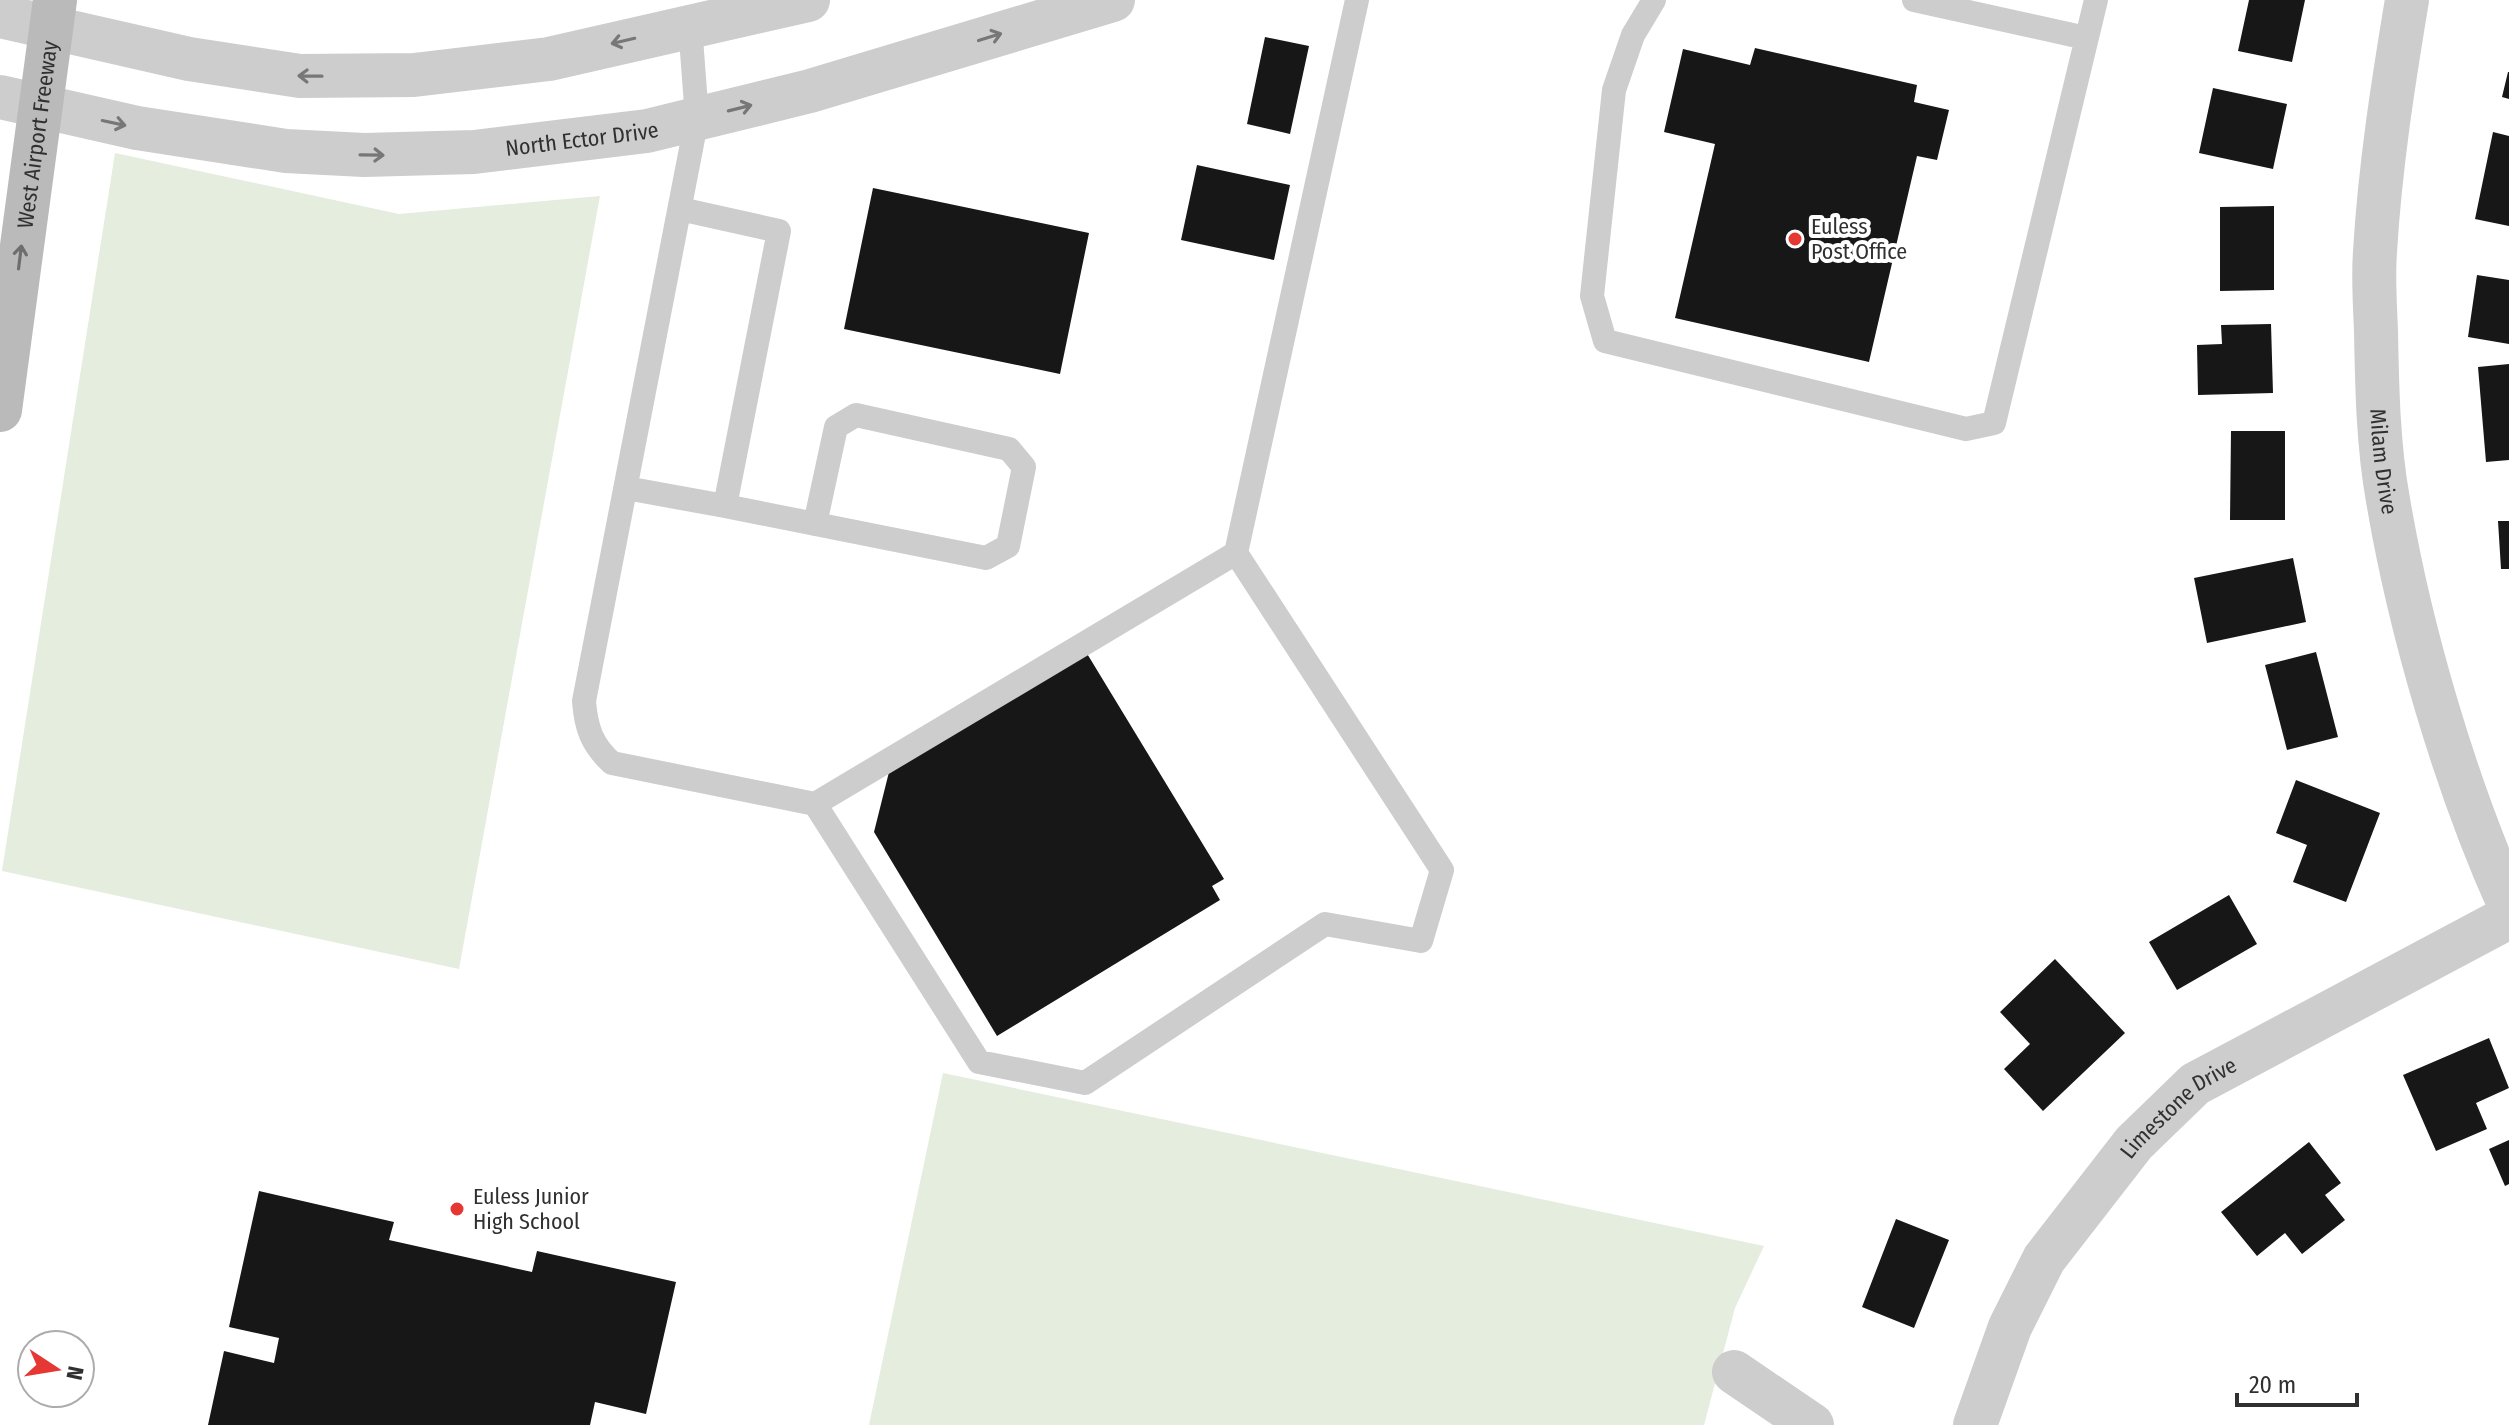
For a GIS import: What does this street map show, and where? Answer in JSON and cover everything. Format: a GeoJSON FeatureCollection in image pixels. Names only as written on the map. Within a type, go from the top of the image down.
{"type":"FeatureCollection","features":[{"type":"Feature","properties":{"kind":"main road","name":"West Airport Freeway"},"geometry":{"type":"LineString","coordinates":[[0,410],[19,101],[52,14]]}},
{"type":"Feature","properties":{"kind":"street"},"geometry":{"type":"LineString","coordinates":[[0,16],[52,14],[189,59],[314,76],[414,75],[549,59],[808,0]]}},
{"type":"Feature","properties":{"kind":"street","name":"North Ector Drive"},"geometry":{"type":"LineString","coordinates":[[19,101],[137,128],[271,148],[364,155],[474,152],[647,131],[810,91],[1061,8],[1113,0]]}},
{"type":"Feature","properties":{"kind":"street","name":"Milam Drive"},"geometry":{"type":"LineString","coordinates":[[2407,0],[2388,115],[2374,255],[2377,380],[2387,498],[2408,593],[2441,713],[2480,840],[2509,904]]}},
{"type":"Feature","properties":{"kind":"street","name":"Limestone Drive"},"geometry":{"type":"LineString","coordinates":[[1975,1425],[2010,1327],[2044,1259],[2134,1143],[2195,1084],[2509,917]]}},
{"type":"Feature","properties":{"kind":"street"},"geometry":{"type":"LineString","coordinates":[[1734,1372],[1812,1425]]}},
{"type":"Feature","properties":{"kind":"lane"},"geometry":{"type":"LineString","coordinates":[[815,804],[979,1062],[1085,1083],[1325,924],[1421,941],[1442,870],[1236,553],[1357,0]]}},
{"type":"Feature","properties":{"kind":"lane"},"geometry":{"type":"LineString","coordinates":[[1654,0],[1633,35],[1614,90],[1592,296],[1605,341],[1966,429],[1994,423],[2096,0]]}},
{"type":"Feature","properties":{"kind":"lane"},"geometry":{"type":"LineString","coordinates":[[1914,0],[2086,38]]}},
{"type":"Feature","properties":{"kind":"lane"},"geometry":{"type":"LineString","coordinates":[[690,25],[697,118],[584,701],[586,725],[597,749],[612,763],[815,804],[1236,553]]}},
{"type":"Feature","properties":{"kind":"lane"},"geometry":{"type":"LineString","coordinates":[[680,209],[779,231],[725,506]]}},
{"type":"Feature","properties":{"kind":"lane"},"geometry":{"type":"LineString","coordinates":[[626,488],[986,558],[1008,546],[1024,467],[1009,449],[856,415],[836,427],[815,524]]}},
{"type":"Feature","properties":{"kind":"green space"},"geometry":{"type":"Polygon","coordinates":[[[115,153],[399,214],[600,196],[459,969],[2,871],[115,153]]]}},
{"type":"Feature","properties":{"kind":"green space"},"geometry":{"type":"Polygon","coordinates":[[[943,1073],[1764,1246],[1735,1308],[1704,1425],[869,1425],[943,1073]]]}},
{"type":"Feature","properties":{"kind":"building"},"geometry":{"type":"Polygon","coordinates":[[[2249,0],[2305,0],[2292,62],[2238,51],[2249,0]]]}},
{"type":"Feature","properties":{"kind":"building"},"geometry":{"type":"Polygon","coordinates":[[[1265,37],[1309,46],[1290,134],[1247,124],[1265,37]]]}},
{"type":"Feature","properties":{"kind":"building","name":"Euless Post Office"},"geometry":{"type":"Polygon","coordinates":[[[1755,48],[1917,85],[1914,102],[1949,110],[1937,160],[1917,156],[1869,362],[1675,318],[1715,144],[1664,132],[1683,49],[1750,65],[1755,48]]]}},
{"type":"Feature","properties":{"kind":"building"},"geometry":{"type":"Polygon","coordinates":[[[2509,72],[2509,99],[2502,97],[2509,72]]]}},
{"type":"Feature","properties":{"kind":"building"},"geometry":{"type":"Polygon","coordinates":[[[2213,88],[2287,104],[2273,169],[2199,153],[2213,88]]]}},
{"type":"Feature","properties":{"kind":"building"},"geometry":{"type":"Polygon","coordinates":[[[2493,132],[2509,136],[2509,226],[2475,219],[2493,132]]]}},
{"type":"Feature","properties":{"kind":"building"},"geometry":{"type":"Polygon","coordinates":[[[1197,165],[1290,185],[1274,260],[1181,240],[1197,165]]]}},
{"type":"Feature","properties":{"kind":"building"},"geometry":{"type":"Polygon","coordinates":[[[873,188],[1089,233],[1060,374],[844,329],[873,188]]]}},
{"type":"Feature","properties":{"kind":"building"},"geometry":{"type":"Polygon","coordinates":[[[2274,206],[2274,290],[2220,291],[2220,207],[2274,206]]]}},
{"type":"Feature","properties":{"kind":"building"},"geometry":{"type":"Polygon","coordinates":[[[2477,275],[2509,280],[2509,344],[2468,337],[2477,275]]]}},
{"type":"Feature","properties":{"kind":"building"},"geometry":{"type":"Polygon","coordinates":[[[2271,324],[2273,393],[2198,395],[2197,345],[2222,344],[2221,325],[2271,324]]]}},
{"type":"Feature","properties":{"kind":"building"},"geometry":{"type":"Polygon","coordinates":[[[2509,364],[2509,460],[2486,462],[2478,367],[2509,364]]]}},
{"type":"Feature","properties":{"kind":"building"},"geometry":{"type":"Polygon","coordinates":[[[2231,431],[2285,431],[2285,520],[2230,520],[2231,431]]]}},
{"type":"Feature","properties":{"kind":"building"},"geometry":{"type":"Polygon","coordinates":[[[2498,521],[2509,521],[2509,569],[2501,569],[2498,521]]]}},
{"type":"Feature","properties":{"kind":"building"},"geometry":{"type":"Polygon","coordinates":[[[2293,558],[2306,622],[2207,643],[2194,578],[2293,558]]]}},
{"type":"Feature","properties":{"kind":"building"},"geometry":{"type":"Polygon","coordinates":[[[1083,647],[1224,879],[1212,886],[1220,900],[997,1036],[874,832],[889,772],[1083,647]]]}},
{"type":"Feature","properties":{"kind":"building"},"geometry":{"type":"Polygon","coordinates":[[[2316,652],[2338,737],[2287,750],[2265,665],[2316,652]]]}},
{"type":"Feature","properties":{"kind":"building"},"geometry":{"type":"Polygon","coordinates":[[[2296,780],[2380,813],[2346,902],[2293,882],[2307,845],[2276,833],[2296,780]]]}},
{"type":"Feature","properties":{"kind":"building"},"geometry":{"type":"Polygon","coordinates":[[[2229,895],[2257,944],[2177,990],[2149,942],[2229,895]]]}},
{"type":"Feature","properties":{"kind":"building"},"geometry":{"type":"Polygon","coordinates":[[[2055,959],[2125,1033],[2043,1111],[2004,1069],[2030,1044],[2000,1012],[2055,959]]]}},
{"type":"Feature","properties":{"kind":"building"},"geometry":{"type":"Polygon","coordinates":[[[2489,1038],[2509,1088],[2476,1103],[2487,1129],[2436,1151],[2403,1075],[2489,1038]]]}},
{"type":"Feature","properties":{"kind":"building"},"geometry":{"type":"Polygon","coordinates":[[[2509,1140],[2509,1184],[2505,1186],[2489,1149],[2509,1140]]]}},
{"type":"Feature","properties":{"kind":"building"},"geometry":{"type":"Polygon","coordinates":[[[2309,1142],[2341,1183],[2325,1195],[2345,1220],[2302,1254],[2285,1233],[2257,1256],[2221,1212],[2309,1142]]]}},
{"type":"Feature","properties":{"kind":"building"},"geometry":{"type":"Polygon","coordinates":[[[259,1191],[394,1222],[389,1240],[532,1272],[537,1251],[676,1282],[646,1414],[595,1402],[590,1425],[208,1425],[224,1351],[274,1363],[279,1338],[229,1327],[259,1191]]]}},
{"type":"Feature","properties":{"kind":"building"},"geometry":{"type":"Polygon","coordinates":[[[1896,1219],[1949,1240],[1914,1328],[1862,1307],[1896,1219]]]}},
{"type":"Feature","properties":{"kind":"place","name":"Euless Post Office"},"geometry":{"type":"Point","coordinates":[1795,239]}},
{"type":"Feature","properties":{"kind":"place","name":"Euless Junior High School"},"geometry":{"type":"Point","coordinates":[457,1209]}}]}
